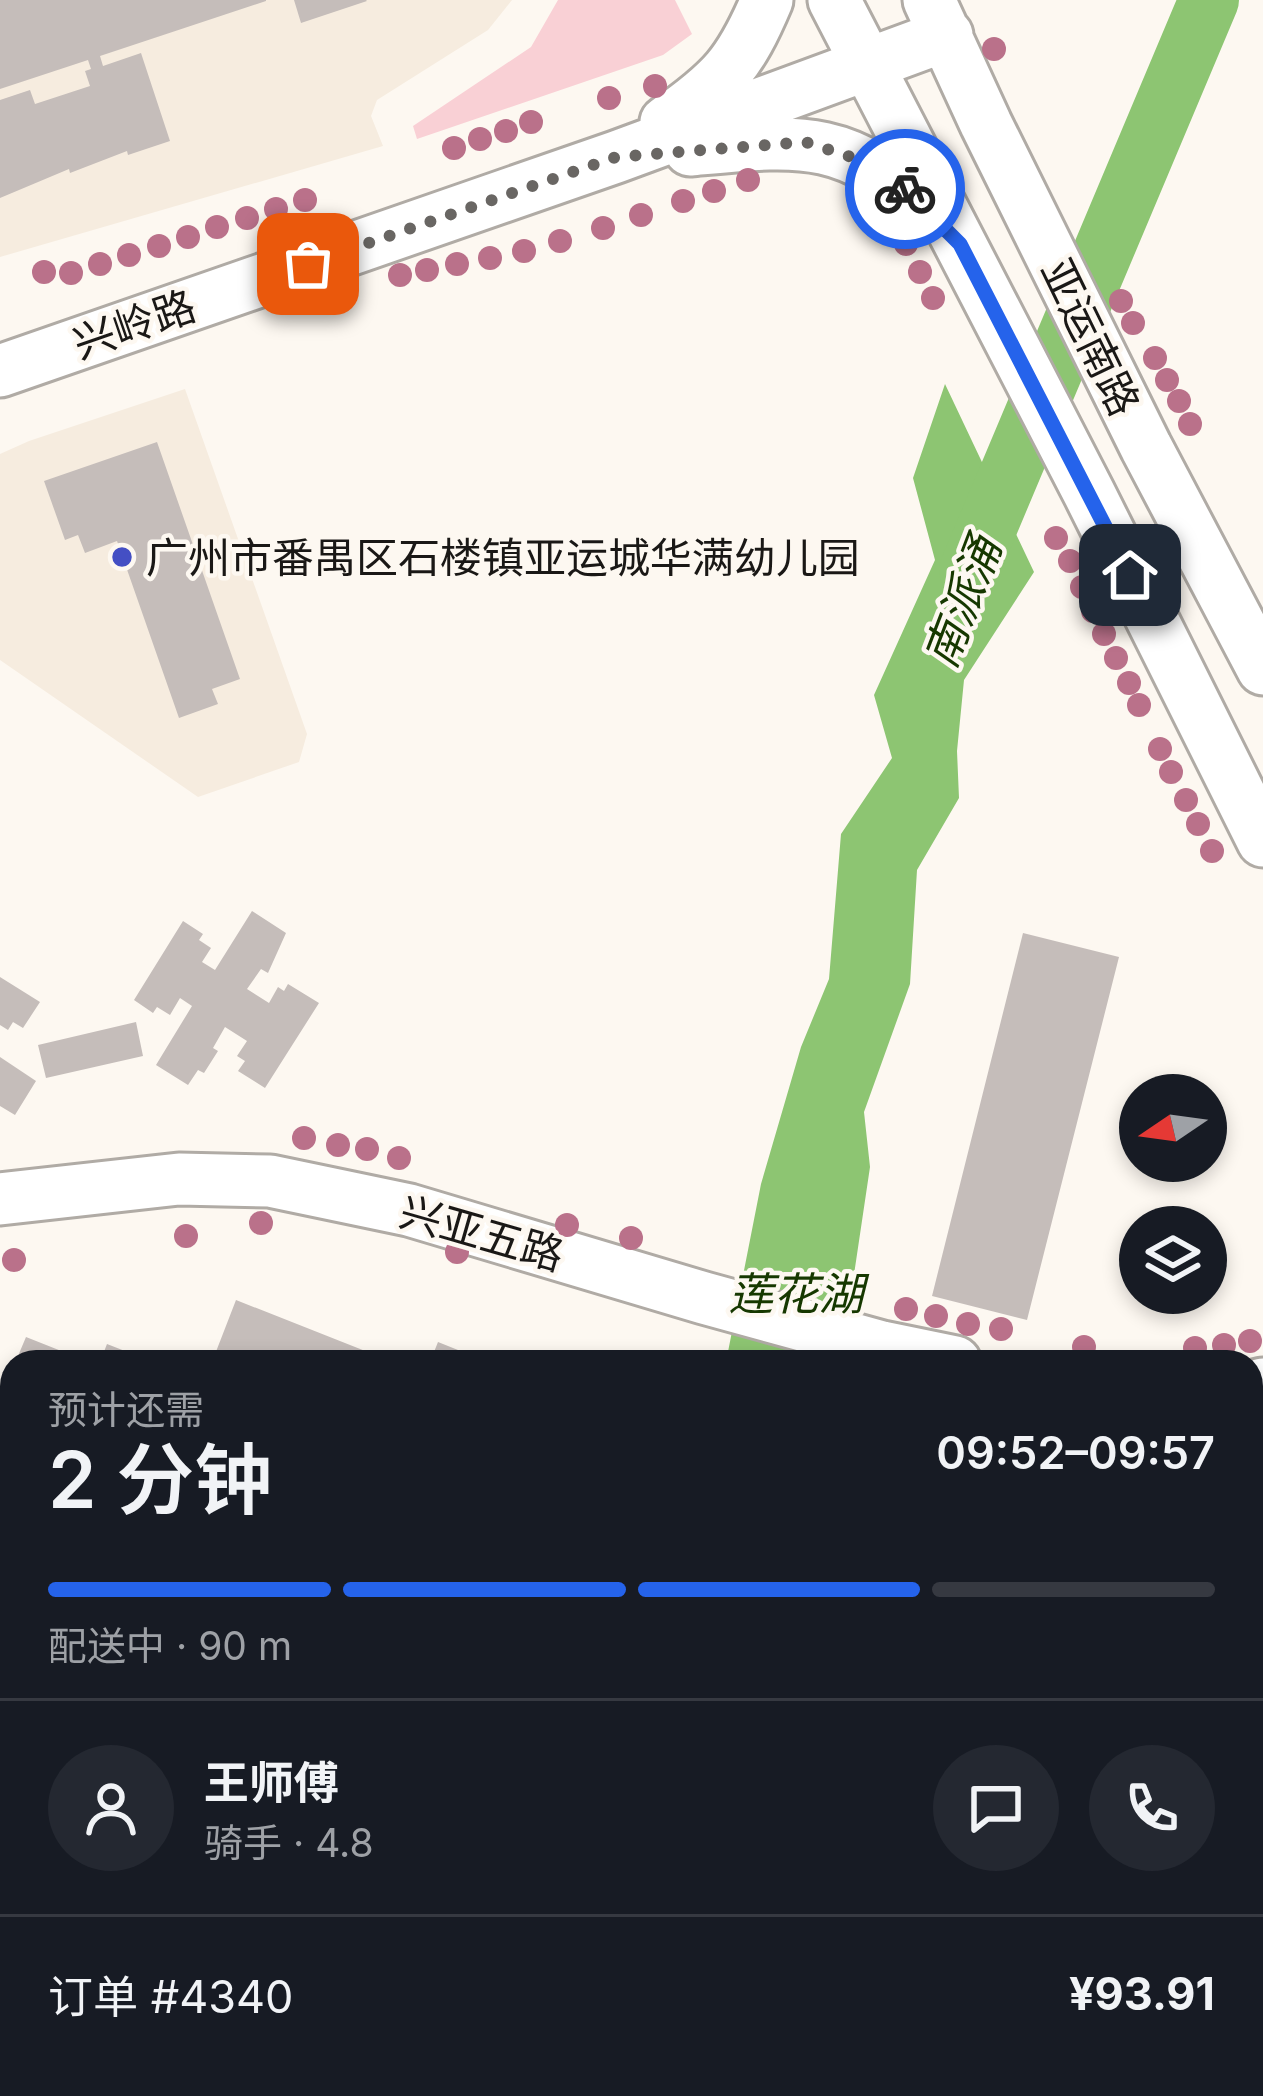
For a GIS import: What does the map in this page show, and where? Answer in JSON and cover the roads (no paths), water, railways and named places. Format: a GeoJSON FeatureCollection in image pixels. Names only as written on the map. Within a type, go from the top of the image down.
{"type":"FeatureCollection","features":[{"type":"Feature","properties":{"kind":"street"},"geometry":{"type":"LineString","coordinates":[[616,157],[717,86],[740,58],[767,0]]}},
{"type":"Feature","properties":{"kind":"street","name":"亚运南路"},"geometry":{"type":"LineString","coordinates":[[834,0],[1263,841]]}},
{"type":"Feature","properties":{"kind":"street","name":"兴岭路"},"geometry":{"type":"LineString","coordinates":[[0,371],[866,66],[938,18]]}},
{"type":"Feature","properties":{"kind":"street","name":"亚运南路"},"geometry":{"type":"LineString","coordinates":[[938,18],[1146,447],[1263,669]]}},
{"type":"Feature","properties":{"kind":"street"},"geometry":{"type":"LineString","coordinates":[[616,157],[805,142],[870,163],[895,179],[960,244]]}},
{"type":"Feature","properties":{"kind":"street"},"geometry":{"type":"LineString","coordinates":[[1212,740],[1263,737]]}},
{"type":"Feature","properties":{"kind":"street","name":"兴亚五路"},"geometry":{"type":"LineString","coordinates":[[0,1199],[179,1179],[270,1181],[409,1210],[896,1350]]}},
{"type":"Feature","properties":{"kind":"water","name":"莲花湖"},"geometry":{"type":"Polygon","coordinates":[[[945,384],[1034,572],[964,680],[957,751],[959,798],[917,870],[910,984],[864,1112],[870,1167],[843,1350],[728,1350],[761,1184],[801,1047],[829,979],[841,834],[892,758],[874,695],[935,560],[913,478],[945,384]]]}},
{"type":"Feature","properties":{"kind":"waterway","name":"南派涌"},"geometry":{"type":"LineString","coordinates":[[969,570],[1209,0]]}},
{"type":"Feature","properties":{"kind":"place","name":"广州市番禺区石楼镇亚运城华满幼儿园"},"geometry":{"type":"Point","coordinates":[122,557]}}]}
